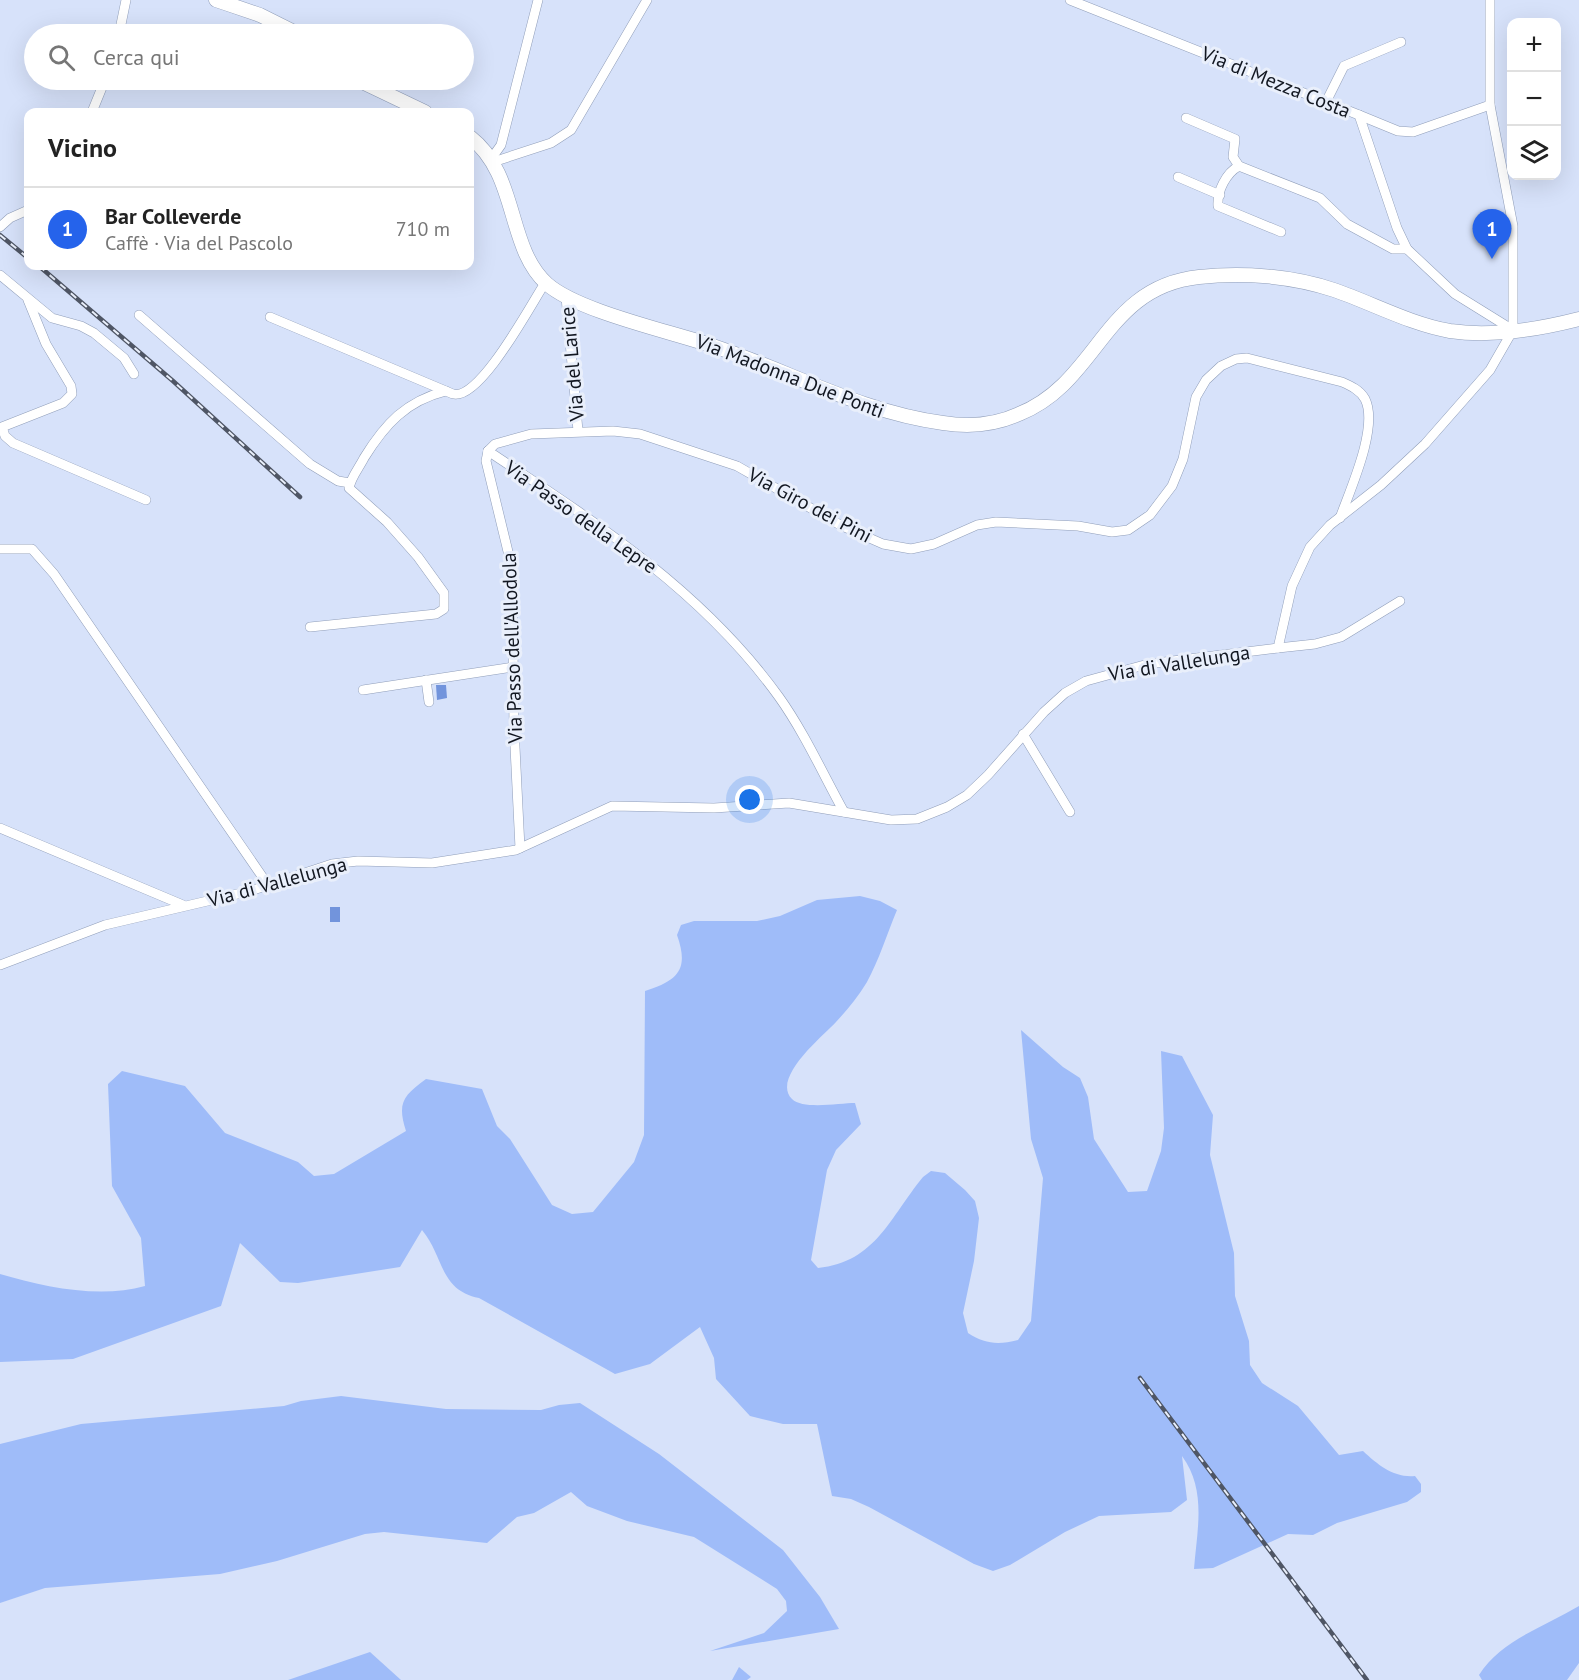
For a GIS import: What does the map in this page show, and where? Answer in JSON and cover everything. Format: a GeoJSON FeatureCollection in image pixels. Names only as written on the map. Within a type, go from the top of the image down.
{"type":"FeatureCollection","features":[{"type":"Feature","properties":{"kind":"main road"},"geometry":{"type":"LineString","coordinates":[[216,0],[260,15],[278,24]]}},
{"type":"Feature","properties":{"kind":"main road"},"geometry":{"type":"LineString","coordinates":[[379,90],[417,108]]}},
{"type":"Feature","properties":{"kind":"main road","name":"Via Madonna Due Ponti"},"geometry":{"type":"LineString","coordinates":[[474,141],[492,161],[531,264],[546,282],[566,297],[733,352],[866,406],[915,419],[965,426],[1005,419],[1043,402],[1074,376],[1107,329],[1127,308],[1152,291],[1191,278],[1241,276],[1295,280],[1330,289],[1438,328],[1472,332],[1513,330],[1579,319]]}},
{"type":"Feature","properties":{"kind":"street"},"geometry":{"type":"LineString","coordinates":[[121,24],[126,0]]}},
{"type":"Feature","properties":{"kind":"street"},"geometry":{"type":"LineString","coordinates":[[492,161],[502,141],[538,0]]}},
{"type":"Feature","properties":{"kind":"street"},"geometry":{"type":"LineString","coordinates":[[492,161],[551,143],[571,129],[647,0]]}},
{"type":"Feature","properties":{"kind":"street","name":"Via di Mezza Costa"},"geometry":{"type":"LineString","coordinates":[[1070,0],[1359,114],[1397,228],[1407,249],[1455,294],[1513,330]]}},
{"type":"Feature","properties":{"kind":"street"},"geometry":{"type":"LineString","coordinates":[[1490,0],[1490,105],[1512,218],[1513,330]]}},
{"type":"Feature","properties":{"kind":"street"},"geometry":{"type":"LineString","coordinates":[[1326,102],[1344,66],[1401,42]]}},
{"type":"Feature","properties":{"kind":"street"},"geometry":{"type":"LineString","coordinates":[[94,108],[101,90]]}},
{"type":"Feature","properties":{"kind":"street"},"geometry":{"type":"LineString","coordinates":[[1359,114],[1398,131],[1413,132],[1490,105]]}},
{"type":"Feature","properties":{"kind":"street"},"geometry":{"type":"LineString","coordinates":[[1186,118],[1235,139],[1233,157],[1239,166],[1320,198],[1347,224],[1393,249],[1407,249]]}},
{"type":"Feature","properties":{"kind":"street"},"geometry":{"type":"LineString","coordinates":[[1239,166],[1227,177],[1217,202],[1220,208],[1281,232]]}},
{"type":"Feature","properties":{"kind":"street"},"geometry":{"type":"LineString","coordinates":[[1178,177],[1220,195]]}},
{"type":"Feature","properties":{"kind":"street"},"geometry":{"type":"LineString","coordinates":[[0,227],[10,218],[24,212]]}},
{"type":"Feature","properties":{"kind":"street"},"geometry":{"type":"LineString","coordinates":[[0,275],[54,319],[81,326],[94,333],[126,360],[134,374]]}},
{"type":"Feature","properties":{"kind":"street"},"geometry":{"type":"LineString","coordinates":[[270,317],[455,395],[464,394],[488,370],[546,282]]}},
{"type":"Feature","properties":{"kind":"street","name":"Via del Larice"},"geometry":{"type":"LineString","coordinates":[[566,297],[571,375],[578,431]]}},
{"type":"Feature","properties":{"kind":"street"},"geometry":{"type":"LineString","coordinates":[[28,300],[41,333],[71,386],[72,394],[63,403],[1,428],[5,436],[11,442],[146,500]]}},
{"type":"Feature","properties":{"kind":"street"},"geometry":{"type":"LineString","coordinates":[[139,315],[310,464],[338,481],[350,483]]}},
{"type":"Feature","properties":{"kind":"street","name":"Via di Vallelunga"},"geometry":{"type":"LineString","coordinates":[[0,965],[105,925],[268,885],[342,862],[432,863],[520,848],[602,809],[620,806],[714,808],[789,803],[905,820],[940,810],[974,788],[1023,734],[1065,693],[1104,674],[1214,654],[1278,648],[1289,597],[1300,564],[1321,534],[1381,485],[1425,444],[1490,370],[1513,330]]}},
{"type":"Feature","properties":{"kind":"street","name":"Via Giro dei Pini"},"geometry":{"type":"LineString","coordinates":[[488,451],[495,444],[528,435],[578,431],[640,434],[752,472],[842,526],[883,544],[904,549],[928,546],[968,528],[992,522],[1028,521],[1118,532],[1143,521],[1160,504],[1172,486],[1183,459],[1194,401],[1203,384],[1224,364],[1236,359],[1248,358],[1342,382],[1356,389],[1365,399],[1369,414],[1367,434],[1340,518]]}},
{"type":"Feature","properties":{"kind":"street"},"geometry":{"type":"LineString","coordinates":[[310,627],[434,615],[442,611],[445,606],[444,593],[418,557],[387,522],[351,492],[350,483],[377,438],[394,418],[417,400],[446,391]]}},
{"type":"Feature","properties":{"kind":"street","name":"Via Passo dell'Allodola"},"geometry":{"type":"LineString","coordinates":[[488,451],[486,461],[511,560],[520,848]]}},
{"type":"Feature","properties":{"kind":"street","name":"Via Passo della Lepre"},"geometry":{"type":"LineString","coordinates":[[488,451],[610,532],[652,565],[718,626],[750,660],[780,699],[844,812]]}},
{"type":"Feature","properties":{"kind":"street"},"geometry":{"type":"LineString","coordinates":[[0,549],[32,549],[54,574],[268,885]]}},
{"type":"Feature","properties":{"kind":"street"},"geometry":{"type":"LineString","coordinates":[[1278,648],[1341,637],[1400,602]]}},
{"type":"Feature","properties":{"kind":"street"},"geometry":{"type":"LineString","coordinates":[[363,690],[513,667]]}},
{"type":"Feature","properties":{"kind":"street"},"geometry":{"type":"LineString","coordinates":[[426,680],[429,702]]}},
{"type":"Feature","properties":{"kind":"street"},"geometry":{"type":"LineString","coordinates":[[1023,734],[1070,812]]}},
{"type":"Feature","properties":{"kind":"street"},"geometry":{"type":"LineString","coordinates":[[0,828],[184,906]]}},
{"type":"Feature","properties":{"kind":"shaded area"},"geometry":{"type":"Polygon","coordinates":[[[436,685],[446,685],[447,698],[437,700],[436,685]]]}},
{"type":"Feature","properties":{"kind":"shaded area"},"geometry":{"type":"Polygon","coordinates":[[[860,896],[880,901],[897,910],[883,947],[860,993],[801,1058],[788,1080],[787,1090],[792,1099],[797,1102],[813,1105],[855,1103],[861,1124],[836,1150],[827,1170],[811,1260],[818,1268],[838,1264],[868,1247],[891,1222],[923,1177],[931,1171],[945,1173],[975,1201],[979,1218],[974,1261],[963,1313],[968,1333],[992,1342],[1004,1343],[1018,1340],[1031,1321],[1043,1178],[1031,1139],[1021,1030],[1063,1067],[1080,1078],[1088,1097],[1094,1139],[1128,1192],[1147,1191],[1161,1151],[1164,1128],[1161,1051],[1182,1056],[1213,1115],[1210,1155],[1234,1253],[1235,1296],[1249,1341],[1250,1365],[1262,1383],[1298,1406],[1339,1455],[1363,1451],[1393,1473],[1415,1476],[1421,1484],[1421,1492],[1407,1502],[1337,1523],[1313,1535],[1288,1534],[1213,1568],[1194,1569],[1198,1496],[1190,1469],[1182,1456],[1187,1500],[1171,1512],[1099,1516],[1065,1532],[1010,1565],[993,1571],[974,1564],[869,1507],[851,1499],[832,1496],[817,1424],[783,1424],[750,1416],[716,1379],[714,1358],[700,1327],[650,1364],[615,1374],[479,1298],[456,1288],[449,1280],[422,1230],[400,1267],[298,1283],[280,1282],[240,1243],[221,1306],[73,1359],[0,1362],[0,1274],[72,1290],[110,1291],[145,1286],[141,1238],[112,1186],[108,1084],[122,1071],[185,1086],[225,1133],[298,1162],[314,1176],[334,1174],[406,1131],[402,1113],[404,1101],[412,1090],[426,1079],[482,1089],[497,1126],[510,1139],[552,1205],[572,1214],[593,1212],[634,1162],[644,1135],[645,991],[666,982],[678,972],[682,957],[677,935],[681,925],[694,921],[757,921],[780,916],[817,900],[860,896]]]}},
{"type":"Feature","properties":{"kind":"shaded area"},"geometry":{"type":"Polygon","coordinates":[[[330,907],[340,907],[340,922],[330,922],[330,907]]]}},
{"type":"Feature","properties":{"kind":"shaded area"},"geometry":{"type":"Polygon","coordinates":[[[341,1396],[446,1409],[541,1410],[580,1403],[659,1454],[783,1550],[820,1597],[839,1629],[710,1651],[764,1633],[787,1611],[786,1601],[777,1589],[694,1537],[627,1521],[587,1506],[571,1492],[534,1513],[517,1517],[487,1543],[384,1532],[365,1534],[277,1561],[220,1574],[45,1588],[0,1603],[0,1444],[81,1424],[284,1406],[301,1401],[341,1396]]]}},
{"type":"Feature","properties":{"kind":"shaded area"},"geometry":{"type":"Polygon","coordinates":[[[1579,1606],[1579,1663],[1567,1680],[1482,1680],[1479,1675],[1499,1652],[1524,1635],[1579,1606]]]}},
{"type":"Feature","properties":{"kind":"shaded area"},"geometry":{"type":"Polygon","coordinates":[[[370,1652],[401,1680],[288,1680],[370,1652]]]}},
{"type":"Feature","properties":{"kind":"shaded area"},"geometry":{"type":"Polygon","coordinates":[[[739,1667],[751,1677],[747,1680],[732,1680],[739,1667]]]}},
{"type":"Feature","properties":{"kind":"railway"},"geometry":{"type":"LineString","coordinates":[[0,235],[24,255]]}},
{"type":"Feature","properties":{"kind":"railway"},"geometry":{"type":"LineString","coordinates":[[44,270],[173,381],[300,497]]}},
{"type":"Feature","properties":{"kind":"railway"},"geometry":{"type":"LineString","coordinates":[[1140,1378],[1367,1680]]}},
{"type":"Feature","properties":{"kind":"place","name":"Bar Colleverde"},"geometry":{"type":"Point","coordinates":[1492,259]}}]}
